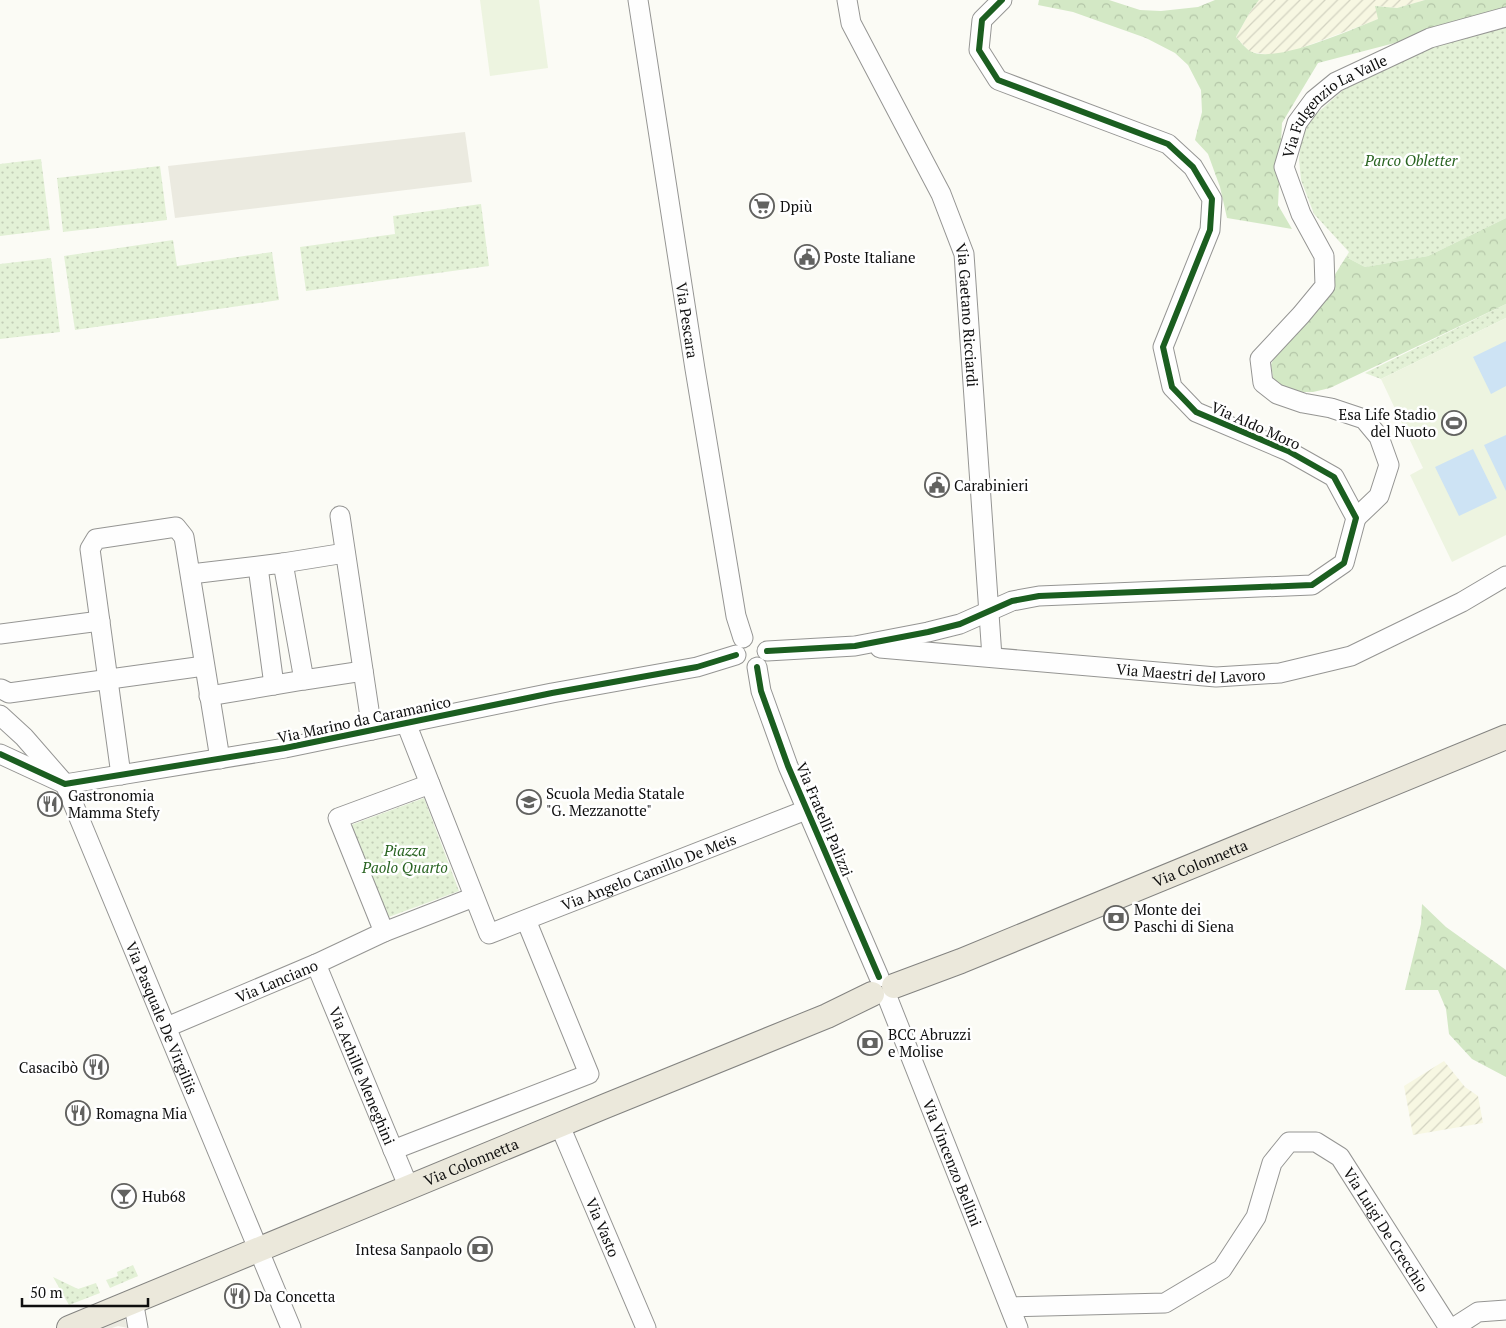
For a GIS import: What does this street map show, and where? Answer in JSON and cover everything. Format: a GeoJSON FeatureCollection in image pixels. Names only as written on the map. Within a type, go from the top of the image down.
{"type":"FeatureCollection","features":[{"type":"Feature","properties":{"kind":"main road","name":"Via Colonnetta"},"geometry":{"type":"LineString","coordinates":[[69,1328],[133,1300],[827,1016],[883,989],[961,961],[1506,737]]}},
{"type":"Feature","properties":{"kind":"street","name":"Via Pescara"},"geometry":{"type":"LineString","coordinates":[[638,0],[700,398],[736,616],[743,638]]}},
{"type":"Feature","properties":{"kind":"street","name":"Via Gaetano Ricciardi"},"geometry":{"type":"LineString","coordinates":[[847,0],[851,23],[941,194],[964,254],[992,657]]}},
{"type":"Feature","properties":{"kind":"street","name":"Via Aldo Moro"},"geometry":{"type":"LineString","coordinates":[[1002,0],[982,20],[979,50],[998,80],[1168,144],[1194,167],[1212,198],[1210,230],[1163,347],[1172,387],[1196,412],[1288,451],[1334,477],[1356,518]]}},
{"type":"Feature","properties":{"kind":"street","name":"Via Fulgenzio La Valle"},"geometry":{"type":"LineString","coordinates":[[1356,518],[1379,496],[1389,465],[1379,437],[1364,419],[1277,394],[1263,383],[1260,359],[1325,286],[1324,256],[1301,214],[1284,167],[1296,123],[1314,100],[1336,82],[1430,38],[1506,18]]}},
{"type":"Feature","properties":{"kind":"street"},"geometry":{"type":"LineString","coordinates":[[340,516],[372,730]]}},
{"type":"Feature","properties":{"kind":"street"},"geometry":{"type":"LineString","coordinates":[[990,611],[1012,601],[1038,596],[1312,585],[1344,564],[1356,518]]}},
{"type":"Feature","properties":{"kind":"street"},"geometry":{"type":"LineString","coordinates":[[121,775],[90,549],[96,539],[176,527],[184,537],[220,759]]}},
{"type":"Feature","properties":{"kind":"street"},"geometry":{"type":"LineString","coordinates":[[191,574],[258,567],[345,553]]}},
{"type":"Feature","properties":{"kind":"street"},"geometry":{"type":"LineString","coordinates":[[283,563],[304,680]]}},
{"type":"Feature","properties":{"kind":"street"},"geometry":{"type":"LineString","coordinates":[[258,567],[274,685]]}},
{"type":"Feature","properties":{"kind":"street","name":"Via Maestri del Lavoro"},"geometry":{"type":"LineString","coordinates":[[767,651],[855,646],[1216,677],[1280,673],[1351,656],[1462,602],[1506,576]]}},
{"type":"Feature","properties":{"kind":"street","name":"Via Maestri del Lavoro"},"geometry":{"type":"LineString","coordinates":[[855,646],[952,626],[990,611]]}},
{"type":"Feature","properties":{"kind":"street"},"geometry":{"type":"LineString","coordinates":[[0,634],[100,621]]}},
{"type":"Feature","properties":{"kind":"street"},"geometry":{"type":"LineString","coordinates":[[752,636],[761,639],[767,646],[767,651],[765,660],[757,667],[741,664],[736,655],[737,645],[743,638],[752,636]]}},
{"type":"Feature","properties":{"kind":"street","name":"Via Marino da Caramanico"},"geometry":{"type":"LineString","coordinates":[[65,784],[285,748],[552,693],[697,667],[736,655]]}},
{"type":"Feature","properties":{"kind":"street"},"geometry":{"type":"LineString","coordinates":[[1,689],[9,693],[204,666]]}},
{"type":"Feature","properties":{"kind":"street","name":"Via Fratelli Palizzi"},"geometry":{"type":"LineString","coordinates":[[757,667],[761,691],[806,810],[883,989]]}},
{"type":"Feature","properties":{"kind":"street"},"geometry":{"type":"LineString","coordinates":[[209,696],[363,671]]}},
{"type":"Feature","properties":{"kind":"street","name":"Via Pasquale De Virgiliis"},"geometry":{"type":"LineString","coordinates":[[0,715],[24,737],[65,784],[291,1328]]}},
{"type":"Feature","properties":{"kind":"street"},"geometry":{"type":"LineString","coordinates":[[406,723],[430,784],[474,897],[384,932],[338,818],[430,784]]}},
{"type":"Feature","properties":{"kind":"street"},"geometry":{"type":"LineString","coordinates":[[0,754],[65,784]]}},
{"type":"Feature","properties":{"kind":"street","name":"Via Angelo Camillo De Meis"},"geometry":{"type":"LineString","coordinates":[[474,897],[489,934],[806,810]]}},
{"type":"Feature","properties":{"kind":"street"},"geometry":{"type":"LineString","coordinates":[[393,1150],[589,1074],[526,920]]}},
{"type":"Feature","properties":{"kind":"street","name":"Via Lanciano"},"geometry":{"type":"LineString","coordinates":[[167,1027],[316,964],[384,932]]}},
{"type":"Feature","properties":{"kind":"street","name":"Via Achille Meneghini"},"geometry":{"type":"LineString","coordinates":[[316,964],[409,1188]]}},
{"type":"Feature","properties":{"kind":"street","name":"Via Vincenzo Bellini"},"geometry":{"type":"LineString","coordinates":[[883,989],[1018,1328]]}},
{"type":"Feature","properties":{"kind":"street","name":"Via Vasto"},"geometry":{"type":"LineString","coordinates":[[560,1126],[646,1328]]}},
{"type":"Feature","properties":{"kind":"street","name":"Via Luigi De Crecchio"},"geometry":{"type":"LineString","coordinates":[[1010,1307],[1164,1303],[1222,1269],[1256,1217],[1272,1163],[1289,1142],[1316,1142],[1340,1157],[1449,1328]]}},
{"type":"Feature","properties":{"kind":"street"},"geometry":{"type":"LineString","coordinates":[[133,1300],[138,1328]]}},
{"type":"Feature","properties":{"kind":"street"},"geometry":{"type":"LineString","coordinates":[[1454,1328],[1478,1312],[1506,1310]]}},
{"type":"Feature","properties":{"kind":"green space"},"geometry":{"type":"Polygon","coordinates":[[[480,0],[539,0],[548,68],[490,76],[480,0]]]}},
{"type":"Feature","properties":{"kind":"green space"},"geometry":{"type":"Polygon","coordinates":[[[1039,0],[1109,0],[1140,10],[1161,11],[1198,7],[1215,0],[1259,0],[1236,37],[1250,51],[1261,54],[1294,50],[1378,19],[1375,6],[1397,8],[1425,0],[1506,0],[1506,14],[1318,63],[1282,123],[1278,205],[1292,229],[1227,218],[1220,187],[1208,154],[1195,140],[1202,112],[1201,90],[1188,65],[1175,53],[1146,38],[1073,12],[1038,5],[1039,0]]]}},
{"type":"Feature","properties":{"kind":"green space"},"geometry":{"type":"Polygon","coordinates":[[[1259,0],[1425,0],[1397,8],[1376,6],[1379,19],[1293,51],[1272,55],[1250,52],[1236,37],[1259,0]]]}},
{"type":"Feature","properties":{"kind":"green space","name":"Parco Obletter"},"geometry":{"type":"Polygon","coordinates":[[[1506,25],[1506,218],[1428,256],[1365,267],[1346,257],[1349,252],[1314,214],[1301,180],[1299,159],[1303,126],[1343,90],[1431,43],[1506,25]]]}},
{"type":"Feature","properties":{"kind":"green space"},"geometry":{"type":"Polygon","coordinates":[[[41,159],[50,230],[0,236],[0,164],[41,159]]]}},
{"type":"Feature","properties":{"kind":"green space"},"geometry":{"type":"Polygon","coordinates":[[[160,166],[167,220],[63,232],[57,178],[160,166]]]}},
{"type":"Feature","properties":{"kind":"green space"},"geometry":{"type":"Polygon","coordinates":[[[481,204],[489,266],[306,291],[300,247],[395,234],[393,216],[481,204]]]}},
{"type":"Feature","properties":{"kind":"green space"},"geometry":{"type":"Polygon","coordinates":[[[1506,218],[1506,304],[1330,388],[1313,392],[1293,392],[1274,383],[1271,365],[1281,341],[1312,311],[1346,257],[1365,267],[1428,256],[1506,218]]]}},
{"type":"Feature","properties":{"kind":"green space"},"geometry":{"type":"Polygon","coordinates":[[[173,240],[177,266],[272,252],[279,300],[75,330],[64,256],[173,240]]]}},
{"type":"Feature","properties":{"kind":"green space"},"geometry":{"type":"Polygon","coordinates":[[[51,258],[60,332],[0,339],[0,264],[51,258]]]}},
{"type":"Feature","properties":{"kind":"green space"},"geometry":{"type":"Polygon","coordinates":[[[1506,304],[1506,318],[1381,379],[1365,373],[1506,304]]]}},
{"type":"Feature","properties":{"kind":"green space","name":"Esa Life Stadio del Nuoto"},"geometry":{"type":"Polygon","coordinates":[[[1506,318],[1506,535],[1452,562],[1410,475],[1423,468],[1381,379],[1506,318]]]}},
{"type":"Feature","properties":{"kind":"green space","name":"Piazza Paolo Quarto"},"geometry":{"type":"Polygon","coordinates":[[[424,798],[459,891],[386,918],[351,825],[424,798]]]}},
{"type":"Feature","properties":{"kind":"green space"},"geometry":{"type":"Polygon","coordinates":[[[1422,904],[1446,927],[1506,970],[1506,1077],[1472,1059],[1449,1034],[1446,1009],[1438,990],[1405,990],[1421,924],[1422,904]]]}},
{"type":"Feature","properties":{"kind":"green space"},"geometry":{"type":"Polygon","coordinates":[[[1444,1061],[1465,1087],[1478,1096],[1483,1123],[1413,1135],[1404,1086],[1444,1061]]]}},
{"type":"Feature","properties":{"kind":"green space"},"geometry":{"type":"Polygon","coordinates":[[[133,1265],[138,1276],[110,1288],[106,1280],[118,1276],[117,1272],[133,1265]]]}},
{"type":"Feature","properties":{"kind":"green space"},"geometry":{"type":"Polygon","coordinates":[[[53,1277],[78,1289],[96,1283],[100,1293],[69,1305],[53,1277]]]}},
{"type":"Feature","properties":{"kind":"shaded area"},"geometry":{"type":"Polygon","coordinates":[[[465,132],[472,182],[175,218],[168,166],[465,132]]]}},
{"type":"Feature","properties":{"kind":"shaded area"},"geometry":{"type":"Polygon","coordinates":[[[123,1314],[128,1328],[118,1326],[112,1328],[91,1328],[123,1314]]]}},
{"type":"Feature","properties":{"kind":"water"},"geometry":{"type":"Polygon","coordinates":[[[1506,341],[1506,386],[1491,394],[1473,357],[1506,341]]]}},
{"type":"Feature","properties":{"kind":"water"},"geometry":{"type":"Polygon","coordinates":[[[1506,435],[1506,491],[1484,445],[1506,435]]]}},
{"type":"Feature","properties":{"kind":"water"},"geometry":{"type":"Polygon","coordinates":[[[1473,449],[1497,498],[1459,516],[1435,467],[1473,449]]]}},
{"type":"Feature","properties":{"kind":"cycle path"},"geometry":{"type":"LineString","coordinates":[[767,651],[855,646],[928,632],[960,624],[1012,601],[1039,596],[1312,585],[1344,563],[1356,518],[1334,477],[1288,451],[1196,412],[1172,387],[1163,347],[1210,230],[1212,199],[1193,167],[1168,144],[998,80],[979,50],[982,20],[1002,0]]}},
{"type":"Feature","properties":{"kind":"cycle path"},"geometry":{"type":"LineString","coordinates":[[0,754],[65,784],[285,748],[552,693],[697,667],[736,655]]}},
{"type":"Feature","properties":{"kind":"cycle path"},"geometry":{"type":"LineString","coordinates":[[757,667],[761,691],[788,766],[879,977]]}},
{"type":"Feature","properties":{"kind":"place","name":"Dpiù"},"geometry":{"type":"Point","coordinates":[762,206]}},
{"type":"Feature","properties":{"kind":"place","name":"Poste Italiane"},"geometry":{"type":"Point","coordinates":[807,257]}},
{"type":"Feature","properties":{"kind":"place","name":"Esa Life Stadio del Nuoto"},"geometry":{"type":"Point","coordinates":[1454,423]}},
{"type":"Feature","properties":{"kind":"place","name":"Carabinieri"},"geometry":{"type":"Point","coordinates":[937,485]}},
{"type":"Feature","properties":{"kind":"place","name":"Scuola Media Statale \"G. Mezzanotte\""},"geometry":{"type":"Point","coordinates":[529,802]}},
{"type":"Feature","properties":{"kind":"place","name":"Gastronomia Mamma Stefy"},"geometry":{"type":"Point","coordinates":[50,804]}},
{"type":"Feature","properties":{"kind":"place","name":"Monte dei Paschi di Siena"},"geometry":{"type":"Point","coordinates":[1116,918]}},
{"type":"Feature","properties":{"kind":"place","name":"BCC Abruzzi e Molise"},"geometry":{"type":"Point","coordinates":[870,1043]}},
{"type":"Feature","properties":{"kind":"place","name":"Casacibò"},"geometry":{"type":"Point","coordinates":[96,1067]}},
{"type":"Feature","properties":{"kind":"place","name":"Romagna Mia"},"geometry":{"type":"Point","coordinates":[78,1113]}},
{"type":"Feature","properties":{"kind":"place","name":"Hub68"},"geometry":{"type":"Point","coordinates":[124,1196]}},
{"type":"Feature","properties":{"kind":"place","name":"Intesa Sanpaolo"},"geometry":{"type":"Point","coordinates":[480,1249]}},
{"type":"Feature","properties":{"kind":"place","name":"Da Concetta"},"geometry":{"type":"Point","coordinates":[237,1296]}}]}
